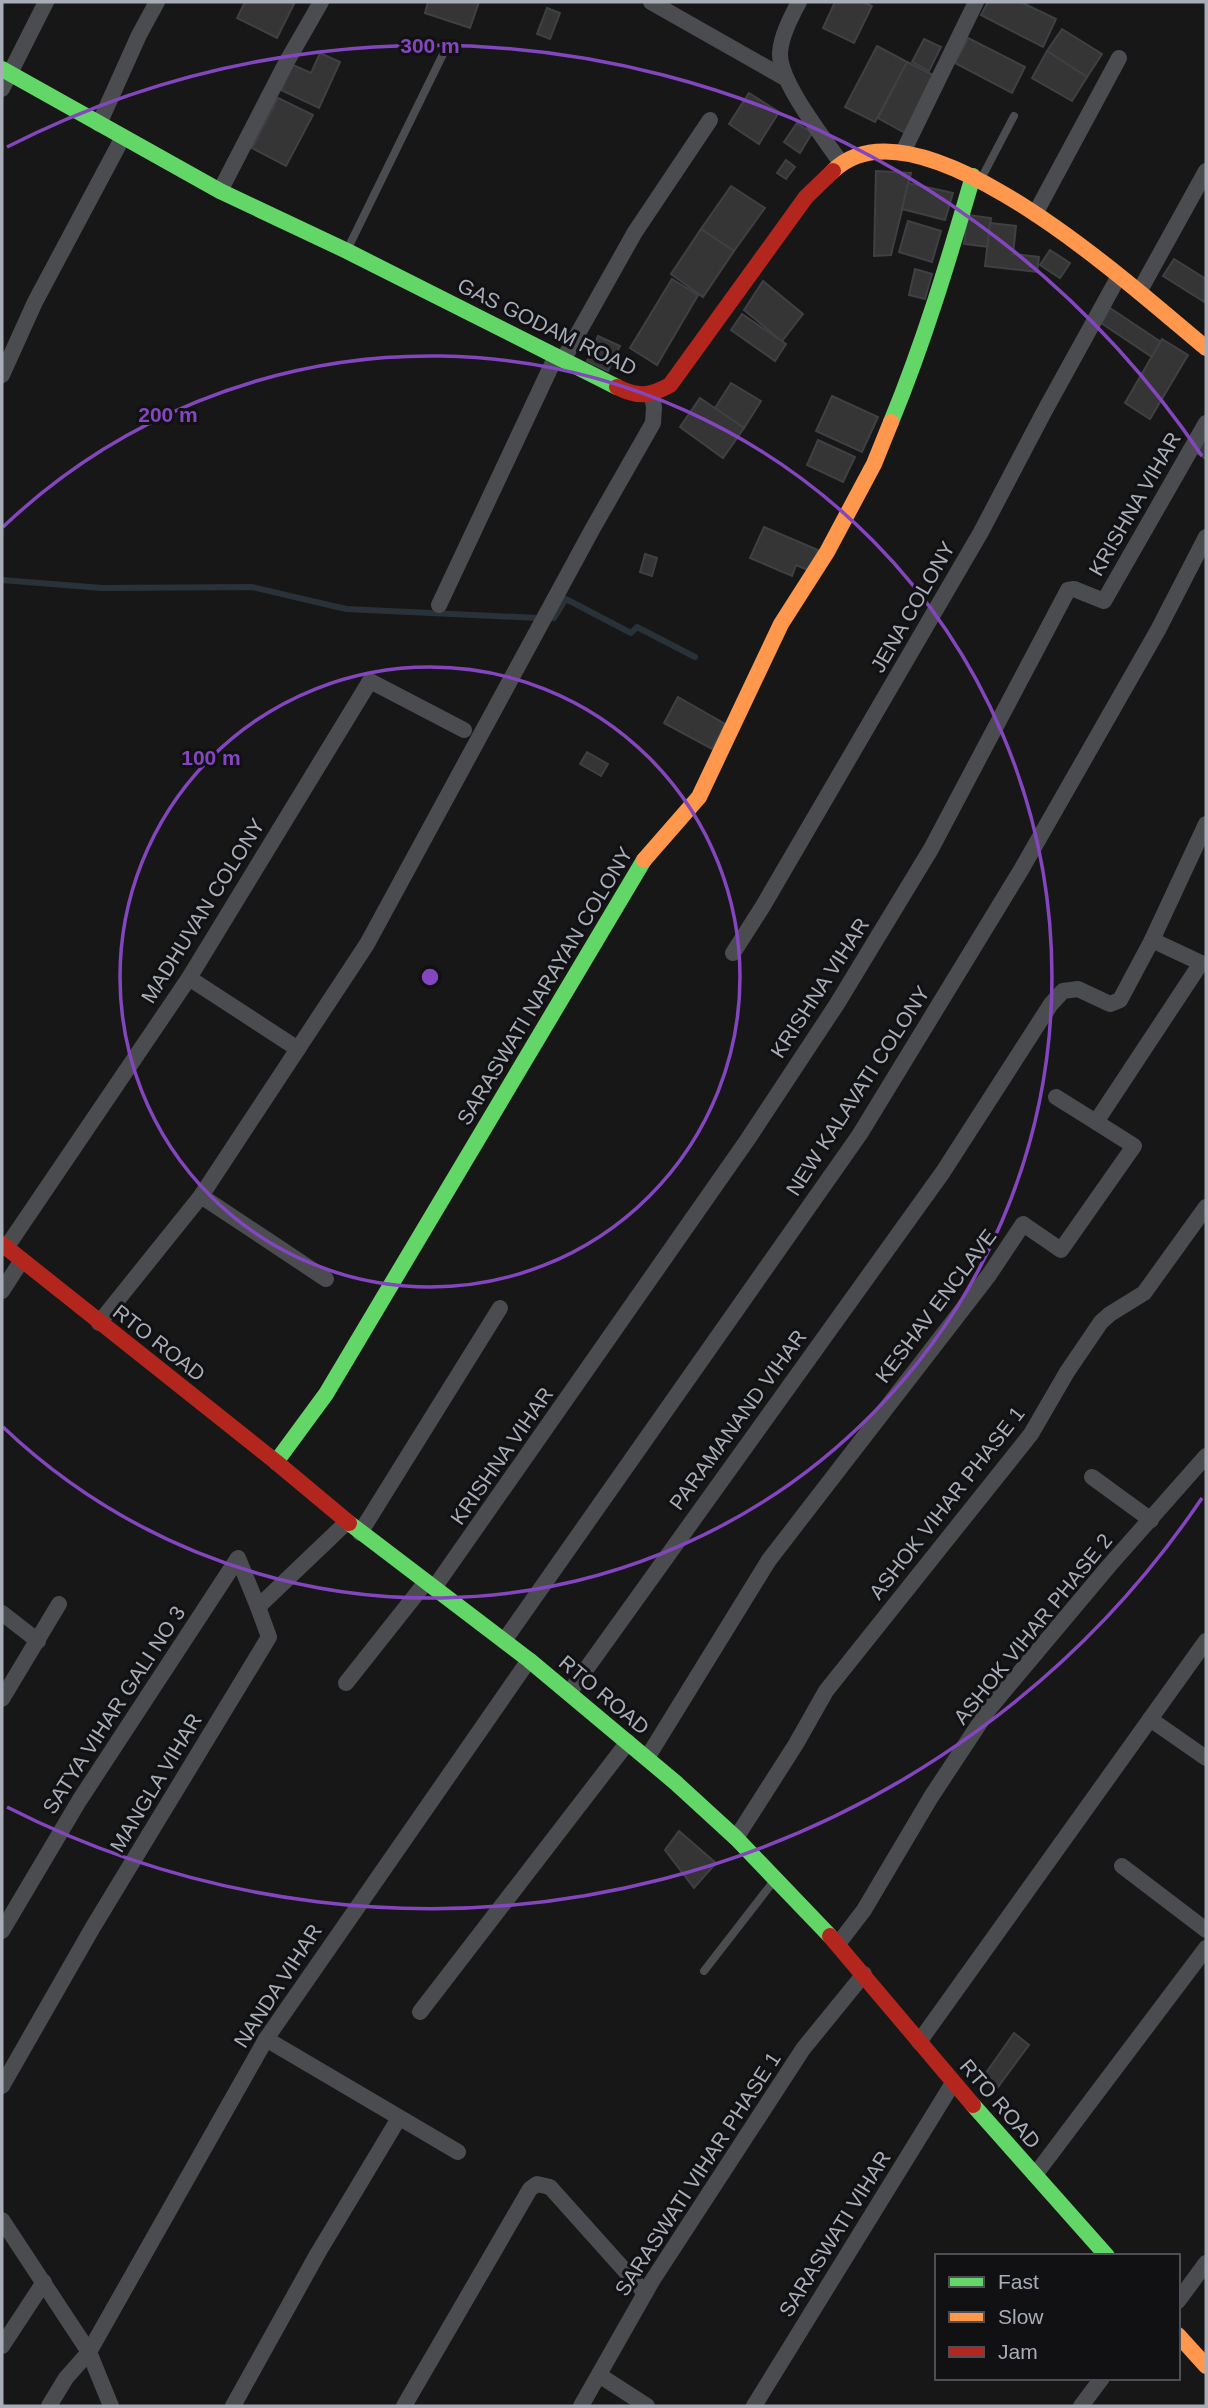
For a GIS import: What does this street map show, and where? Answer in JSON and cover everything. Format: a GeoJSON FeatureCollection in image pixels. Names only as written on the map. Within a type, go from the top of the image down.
{"type":"FeatureCollection","features":[{"type":"Feature","properties":{"kind":"street"},"geometry":{"type":"LineString","coordinates":[[4,78],[46,2]]}},
{"type":"Feature","properties":{"kind":"street"},"geometry":{"type":"LineString","coordinates":[[99,124],[157,2]]}},
{"type":"Feature","properties":{"kind":"street"},"geometry":{"type":"LineString","coordinates":[[220,191],[286,63],[321,2]]}},
{"type":"Feature","properties":{"kind":"street"},"geometry":{"type":"LineString","coordinates":[[651,2],[785,78]]}},
{"type":"Feature","properties":{"kind":"street"},"geometry":{"type":"LineString","coordinates":[[799,2],[781,47],[780,56],[785,78],[841,163]]}},
{"type":"Feature","properties":{"kind":"street"},"geometry":{"type":"LineString","coordinates":[[903,152],[975,2]]}},
{"type":"Feature","properties":{"kind":"street"},"geometry":{"type":"LineString","coordinates":[[1035,214],[1119,58]]}},
{"type":"Feature","properties":{"kind":"street","name":"GAS GODAM ROAD"},"geometry":{"type":"LineString","coordinates":[[4,78],[99,124],[220,191],[347,251],[629,393],[652,395],[670,385],[806,197],[841,163],[875,151],[903,152],[945,163],[976,178],[1077,242],[1206,348]]}},
{"type":"Feature","properties":{"kind":"street"},"geometry":{"type":"LineString","coordinates":[[439,606],[560,358],[635,232],[710,120]]}},
{"type":"Feature","properties":{"kind":"street"},"geometry":{"type":"LineString","coordinates":[[2,375],[35,302],[123,138]]}},
{"type":"Feature","properties":{"kind":"street"},"geometry":{"type":"LineString","coordinates":[[1139,292],[1206,171]]}},
{"type":"Feature","properties":{"kind":"street","name":"SARASWATI NARAYAN COLONY"},"geometry":{"type":"LineString","coordinates":[[276,1462],[326,1394],[387,1294],[638,867],[699,797],[780,624],[827,552],[874,464],[907,384],[976,178]]}},
{"type":"Feature","properties":{"kind":"street","name":"JENA COLONY"},"geometry":{"type":"LineString","coordinates":[[733,953],[981,532],[1119,276]]}},
{"type":"Feature","properties":{"kind":"street"},"geometry":{"type":"LineString","coordinates":[[99,1323],[201,1196],[367,944],[593,527],[653,423],[652,395]]}},
{"type":"Feature","properties":{"kind":"street","name":"KRISHNA VIHAR"},"geometry":{"type":"LineString","coordinates":[[430,1585],[740,1150],[837,1004],[931,849],[1068,590],[1074,589],[1104,601],[1206,424]]}},
{"type":"Feature","properties":{"kind":"street","name":"NEW KALAVATI COLONY"},"geometry":{"type":"LineString","coordinates":[[504,1641],[860,1134],[1021,870],[1158,630],[1206,537]]}},
{"type":"Feature","properties":{"kind":"street","name":"MADHUVAN COLONY"},"geometry":{"type":"LineString","coordinates":[[4,1246],[189,978],[370,681],[464,730]]}},
{"type":"Feature","properties":{"kind":"street","name":"PARAMANAND VIHAR"},"geometry":{"type":"LineString","coordinates":[[569,1693],[943,1172],[1051,1004],[1063,991],[1078,989],[1110,1004],[1120,1000],[1152,940],[1206,824]]}},
{"type":"Feature","properties":{"kind":"street"},"geometry":{"type":"LineString","coordinates":[[1056,1097],[1096,1122],[1200,967],[1199,962],[1152,940]]}},
{"type":"Feature","properties":{"kind":"street"},"geometry":{"type":"LineString","coordinates":[[189,978],[298,1049]]}},
{"type":"Feature","properties":{"kind":"street","name":"KESHAV ENCLAVE"},"geometry":{"type":"LineString","coordinates":[[647,1758],[769,1560],[989,1275],[1023,1224],[1060,1250],[1134,1146],[1096,1122]]}},
{"type":"Feature","properties":{"kind":"street"},"geometry":{"type":"LineString","coordinates":[[201,1196],[326,1279]]}},
{"type":"Feature","properties":{"kind":"street","name":"ASHOK VIHAR PHASE 1"},"geometry":{"type":"LineString","coordinates":[[736,1838],[826,1691],[1031,1434],[1067,1372],[1101,1322],[1144,1293],[1206,1208]]}},
{"type":"Feature","properties":{"kind":"street","name":"RTO ROAD"},"geometry":{"type":"LineString","coordinates":[[4,1246],[276,1462],[360,1533],[529,1660],[647,1758],[736,1838],[838,1944],[953,2083],[1105,2254]]}},
{"type":"Feature","properties":{"kind":"street"},"geometry":{"type":"LineString","coordinates":[[2,1291],[22,1260]]}},
{"type":"Feature","properties":{"kind":"street"},"geometry":{"type":"LineString","coordinates":[[360,1533],[500,1308]]}},
{"type":"Feature","properties":{"kind":"street","name":"ASHOK VIHAR PHASE 2"},"geometry":{"type":"LineString","coordinates":[[838,1944],[864,1910],[931,1797],[989,1709],[1108,1567],[1206,1456]]}},
{"type":"Feature","properties":{"kind":"street"},"geometry":{"type":"LineString","coordinates":[[1091,1477],[1151,1520]]}},
{"type":"Feature","properties":{"kind":"street"},"geometry":{"type":"LineString","coordinates":[[258,1607],[347,1522]]}},
{"type":"Feature","properties":{"kind":"street","name":"SATYA VIHAR GALI NO 3"},"geometry":{"type":"LineString","coordinates":[[2,1931],[79,1801],[238,1558],[258,1607]]}},
{"type":"Feature","properties":{"kind":"street"},"geometry":{"type":"LineString","coordinates":[[346,1683],[430,1585]]}},
{"type":"Feature","properties":{"kind":"street"},"geometry":{"type":"LineString","coordinates":[[2,1699],[60,1604]]}},
{"type":"Feature","properties":{"kind":"street","name":"MANGLA VIHAR"},"geometry":{"type":"LineString","coordinates":[[2,2086],[93,1927],[269,1637],[258,1607]]}},
{"type":"Feature","properties":{"kind":"street"},"geometry":{"type":"LineString","coordinates":[[2,1613],[38,1641]]}},
{"type":"Feature","properties":{"kind":"street"},"geometry":{"type":"LineString","coordinates":[[919,2042],[1206,1641]]}},
{"type":"Feature","properties":{"kind":"street","name":"NANDA VIHAR"},"geometry":{"type":"LineString","coordinates":[[49,2406],[66,2378],[89,2352],[266,2039],[529,1660]]}},
{"type":"Feature","properties":{"kind":"street"},"geometry":{"type":"LineString","coordinates":[[1150,1719],[1206,1758]]}},
{"type":"Feature","properties":{"kind":"street"},"geometry":{"type":"LineString","coordinates":[[420,2012],[628,1742]]}},
{"type":"Feature","properties":{"kind":"street"},"geometry":{"type":"LineString","coordinates":[[1122,1866],[1206,1930]]}},
{"type":"Feature","properties":{"kind":"street"},"geometry":{"type":"LineString","coordinates":[[1035,2175],[1206,1948]]}},
{"type":"Feature","properties":{"kind":"street","name":"SARASWATI VIHAR PHASE 1"},"geometry":{"type":"LineString","coordinates":[[581,2406],[645,2293],[803,2049],[864,1974]]}},
{"type":"Feature","properties":{"kind":"street"},"geometry":{"type":"LineString","coordinates":[[266,2039],[458,2152]]}},
{"type":"Feature","properties":{"kind":"street","name":"SARASWATI VIHAR"},"geometry":{"type":"LineString","coordinates":[[754,2406],[953,2083]]}},
{"type":"Feature","properties":{"kind":"street"},"geometry":{"type":"LineString","coordinates":[[233,2406],[318,2253],[399,2118]]}},
{"type":"Feature","properties":{"kind":"street"},"geometry":{"type":"LineString","coordinates":[[404,2406],[530,2189],[537,2184],[550,2187],[645,2293]]}},
{"type":"Feature","properties":{"kind":"street"},"geometry":{"type":"LineString","coordinates":[[2,2220],[89,2352],[111,2406]]}},
{"type":"Feature","properties":{"kind":"street"},"geometry":{"type":"LineString","coordinates":[[1180,2298],[1206,2263]]}},
{"type":"Feature","properties":{"kind":"street"},"geometry":{"type":"LineString","coordinates":[[2,2346],[44,2281]]}},
{"type":"Feature","properties":{"kind":"street"},"geometry":{"type":"LineString","coordinates":[[1180,2337],[1206,2367]]}},
{"type":"Feature","properties":{"kind":"street"},"geometry":{"type":"LineString","coordinates":[[599,2375],[647,2406]]}},
{"type":"Feature","properties":{"kind":"street"},"geometry":{"type":"LineString","coordinates":[[1081,2406],[1100,2380]]}},
{"type":"Feature","properties":{"kind":"lane"},"geometry":{"type":"LineString","coordinates":[[347,251],[448,44]]}},
{"type":"Feature","properties":{"kind":"lane"},"geometry":{"type":"LineString","coordinates":[[976,178],[1014,116]]}},
{"type":"Feature","properties":{"kind":"lane"},"geometry":{"type":"LineString","coordinates":[[704,1971],[775,1879]]}},
{"type":"Feature","properties":{"kind":"building"},"geometry":{"type":"Polygon","coordinates":[[[245,2],[294,4],[277,38],[237,18],[245,2]]]}},
{"type":"Feature","properties":{"kind":"building"},"geometry":{"type":"Polygon","coordinates":[[[428,2],[479,2],[470,28],[425,13],[428,2]]]}},
{"type":"Feature","properties":{"kind":"building"},"geometry":{"type":"Polygon","coordinates":[[[835,2],[863,2],[872,6],[854,43],[823,28],[835,2]]]}},
{"type":"Feature","properties":{"kind":"building"},"geometry":{"type":"Polygon","coordinates":[[[988,2],[1021,2],[1056,19],[1043,47],[981,15],[988,2]]]}},
{"type":"Feature","properties":{"kind":"building"},"geometry":{"type":"Polygon","coordinates":[[[547,8],[560,13],[550,39],[537,34],[547,8]]]}},
{"type":"Feature","properties":{"kind":"building"},"geometry":{"type":"Polygon","coordinates":[[[1062,29],[1102,54],[1087,77],[1047,51],[1062,29]]]}},
{"type":"Feature","properties":{"kind":"building"},"geometry":{"type":"Polygon","coordinates":[[[968,38],[1025,67],[1012,93],[955,63],[968,38]]]}},
{"type":"Feature","properties":{"kind":"building"},"geometry":{"type":"Polygon","coordinates":[[[924,39],[941,47],[929,71],[912,62],[924,39]]]}},
{"type":"Feature","properties":{"kind":"building"},"geometry":{"type":"Polygon","coordinates":[[[877,46],[907,62],[875,122],[845,107],[877,46]]]}},
{"type":"Feature","properties":{"kind":"building"},"geometry":{"type":"Polygon","coordinates":[[[1047,51],[1087,77],[1072,101],[1032,78],[1047,51]]]}},
{"type":"Feature","properties":{"kind":"building"},"geometry":{"type":"Polygon","coordinates":[[[320,53],[340,62],[319,108],[281,90],[293,65],[311,73],[320,53]]]}},
{"type":"Feature","properties":{"kind":"building"},"geometry":{"type":"Polygon","coordinates":[[[907,62],[935,76],[905,133],[878,118],[907,62]]]}},
{"type":"Feature","properties":{"kind":"building"},"geometry":{"type":"Polygon","coordinates":[[[749,93],[779,112],[759,144],[729,124],[749,93]]]}},
{"type":"Feature","properties":{"kind":"building"},"geometry":{"type":"Polygon","coordinates":[[[278,98],[313,115],[286,166],[252,148],[278,98]]]}},
{"type":"Feature","properties":{"kind":"building"},"geometry":{"type":"Polygon","coordinates":[[[797,123],[812,133],[800,153],[784,142],[797,123]]]}},
{"type":"Feature","properties":{"kind":"building"},"geometry":{"type":"Polygon","coordinates":[[[786,160],[795,167],[786,179],[777,173],[786,160]]]}},
{"type":"Feature","properties":{"kind":"building"},"geometry":{"type":"Polygon","coordinates":[[[876,171],[911,173],[891,255],[874,256],[876,171]]]}},
{"type":"Feature","properties":{"kind":"building"},"geometry":{"type":"Polygon","coordinates":[[[908,183],[953,193],[945,220],[902,209],[908,183]]]}},
{"type":"Feature","properties":{"kind":"building"},"geometry":{"type":"Polygon","coordinates":[[[731,186],[765,208],[734,251],[701,229],[731,186]]]}},
{"type":"Feature","properties":{"kind":"building"},"geometry":{"type":"Polygon","coordinates":[[[968,215],[991,218],[988,247],[964,244],[968,215]]]}},
{"type":"Feature","properties":{"kind":"building"},"geometry":{"type":"Polygon","coordinates":[[[908,221],[941,231],[932,262],[899,252],[908,221]]]}},
{"type":"Feature","properties":{"kind":"building"},"geometry":{"type":"Polygon","coordinates":[[[990,223],[1016,226],[1013,254],[1039,257],[1037,272],[985,266],[990,223]]]}},
{"type":"Feature","properties":{"kind":"building"},"geometry":{"type":"Polygon","coordinates":[[[701,229],[734,251],[703,297],[671,274],[701,229]]]}},
{"type":"Feature","properties":{"kind":"building"},"geometry":{"type":"Polygon","coordinates":[[[1050,250],[1070,263],[1060,278],[1040,265],[1050,250]]]}},
{"type":"Feature","properties":{"kind":"building"},"geometry":{"type":"Polygon","coordinates":[[[1174,259],[1206,279],[1206,303],[1163,276],[1174,259]]]}},
{"type":"Feature","properties":{"kind":"building"},"geometry":{"type":"Polygon","coordinates":[[[915,269],[932,274],[925,299],[909,295],[915,269]]]}},
{"type":"Feature","properties":{"kind":"building"},"geometry":{"type":"Polygon","coordinates":[[[672,279],[698,295],[657,365],[630,348],[672,279]]]}},
{"type":"Feature","properties":{"kind":"building"},"geometry":{"type":"Polygon","coordinates":[[[763,281],[803,314],[782,341],[744,310],[763,281]]]}},
{"type":"Feature","properties":{"kind":"building"},"geometry":{"type":"Polygon","coordinates":[[[1110,308],[1161,342],[1152,357],[1101,323],[1110,308]]]}},
{"type":"Feature","properties":{"kind":"building"},"geometry":{"type":"Polygon","coordinates":[[[742,314],[786,344],[775,361],[731,330],[742,314]]]}},
{"type":"Feature","properties":{"kind":"building"},"geometry":{"type":"Polygon","coordinates":[[[598,336],[620,346],[608,371],[587,361],[598,336]]]}},
{"type":"Feature","properties":{"kind":"building"},"geometry":{"type":"Polygon","coordinates":[[[1162,339],[1188,355],[1150,419],[1125,403],[1162,339]]]}},
{"type":"Feature","properties":{"kind":"building"},"geometry":{"type":"Polygon","coordinates":[[[731,383],[761,401],[744,428],[715,408],[731,383]]]}},
{"type":"Feature","properties":{"kind":"building"},"geometry":{"type":"Polygon","coordinates":[[[832,396],[878,417],[862,452],[816,431],[832,396]]]}},
{"type":"Feature","properties":{"kind":"building"},"geometry":{"type":"Polygon","coordinates":[[[700,398],[744,428],[723,458],[680,427],[700,398]]]}},
{"type":"Feature","properties":{"kind":"building"},"geometry":{"type":"Polygon","coordinates":[[[1206,431],[1206,459],[1194,451],[1206,431]]]}},
{"type":"Feature","properties":{"kind":"building"},"geometry":{"type":"Polygon","coordinates":[[[818,440],[855,457],[843,482],[807,465],[818,440]]]}},
{"type":"Feature","properties":{"kind":"building"},"geometry":{"type":"Polygon","coordinates":[[[764,527],[818,550],[810,571],[796,565],[792,576],[750,558],[764,527]]]}},
{"type":"Feature","properties":{"kind":"building"},"geometry":{"type":"Polygon","coordinates":[[[645,554],[657,558],[652,576],[640,572],[645,554]]]}},
{"type":"Feature","properties":{"kind":"building"},"geometry":{"type":"Polygon","coordinates":[[[678,697],[725,724],[712,749],[664,723],[678,697]]]}},
{"type":"Feature","properties":{"kind":"building"},"geometry":{"type":"Polygon","coordinates":[[[587,752],[608,764],[601,776],[580,764],[587,752]]]}},
{"type":"Feature","properties":{"kind":"building"},"geometry":{"type":"Polygon","coordinates":[[[679,1831],[716,1863],[694,1888],[665,1850],[679,1831]]]}},
{"type":"Feature","properties":{"kind":"building"},"geometry":{"type":"Polygon","coordinates":[[[1014,2033],[1029,2045],[995,2091],[981,2080],[1014,2033]]]}},
{"type":"Feature","properties":{"kind":"waterway"},"geometry":{"type":"LineString","coordinates":[[2,580],[102,588],[252,587],[346,609],[539,618]]}},
{"type":"Feature","properties":{"kind":"waterway"},"geometry":{"type":"LineString","coordinates":[[554,618],[566,599],[631,633],[637,627],[695,657]]}},
{"type":"Feature","properties":{"kind":"traffic: fast"},"geometry":{"type":"LineString","coordinates":[[2,69],[220,191],[347,251],[617,387]]}},
{"type":"Feature","properties":{"kind":"traffic: fast"},"geometry":{"type":"LineString","coordinates":[[891,422],[925,331],[973,176]]}},
{"type":"Feature","properties":{"kind":"traffic: fast"},"geometry":{"type":"LineString","coordinates":[[276,1462],[326,1394],[644,860]]}},
{"type":"Feature","properties":{"kind":"traffic: fast"},"geometry":{"type":"LineString","coordinates":[[349,1523],[529,1660],[676,1783],[736,1838],[830,1936]]}},
{"type":"Feature","properties":{"kind":"traffic: fast"},"geometry":{"type":"LineString","coordinates":[[973,2105],[1105,2254]]}},
{"type":"Feature","properties":{"kind":"traffic: slow"},"geometry":{"type":"LineString","coordinates":[[833,171],[871,153],[918,156],[971,176],[1027,208],[1081,246],[1206,348]]}},
{"type":"Feature","properties":{"kind":"traffic: slow"},"geometry":{"type":"LineString","coordinates":[[644,860],[699,797],[781,624],[827,552],[874,464],[891,422]]}},
{"type":"Feature","properties":{"kind":"traffic: slow"},"geometry":{"type":"LineString","coordinates":[[1180,2337],[1206,2366]]}},
{"type":"Feature","properties":{"kind":"traffic: jam"},"geometry":{"type":"LineString","coordinates":[[617,387],[644,394],[670,385],[806,197],[833,171]]}},
{"type":"Feature","properties":{"kind":"traffic: jam"},"geometry":{"type":"LineString","coordinates":[[2,1244],[349,1523]]}},
{"type":"Feature","properties":{"kind":"traffic: jam"},"geometry":{"type":"LineString","coordinates":[[830,1936],[973,2105]]}}]}
